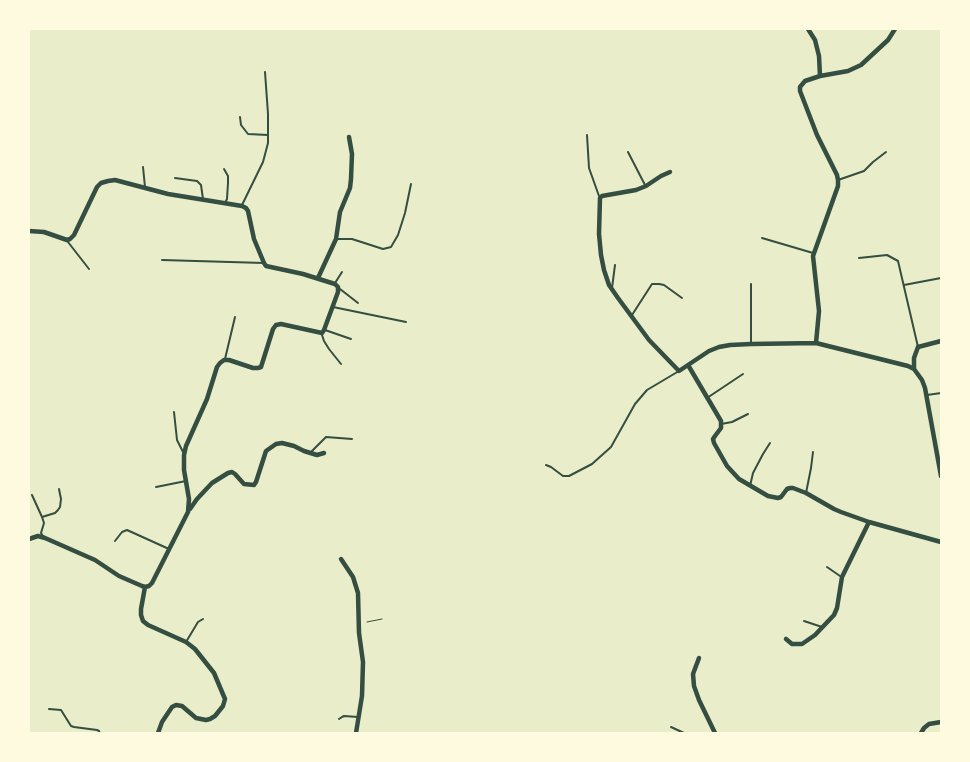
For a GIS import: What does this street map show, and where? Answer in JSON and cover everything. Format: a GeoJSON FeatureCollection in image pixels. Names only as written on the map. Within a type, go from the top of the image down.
{"type":"FeatureCollection","features":[{"type":"Feature","properties":{"kind":"street"},"geometry":{"type":"LineString","coordinates":[[808,29],[815,40],[819,56],[820,76]]}},
{"type":"Feature","properties":{"kind":"street"},"geometry":{"type":"LineString","coordinates":[[816,343],[819,311],[814,254],[838,186],[838,180],[817,135],[800,87],[805,81],[848,71],[862,65],[888,40],[895,29]]}},
{"type":"Feature","properties":{"kind":"street"},"geometry":{"type":"LineString","coordinates":[[318,278],[336,239],[340,212],[350,188],[352,154],[349,137]]}},
{"type":"Feature","properties":{"kind":"street"},"geometry":{"type":"LineString","coordinates":[[670,172],[636,190],[602,196],[600,198],[599,234],[604,270],[612,289],[649,340],[679,371],[709,351],[719,347],[751,344],[816,343],[899,363],[914,369],[922,380],[927,395],[941,476]]}},
{"type":"Feature","properties":{"kind":"street"},"geometry":{"type":"LineString","coordinates":[[29,231],[44,232],[67,240],[72,238],[97,187],[108,180],[115,180],[168,194],[242,206],[248,211],[253,235],[266,266],[298,272],[336,286],[338,292],[323,332],[281,324],[276,325],[261,367],[253,368],[229,360],[224,360],[217,367],[207,399],[186,446],[184,455],[184,470],[189,499],[188,512]]}},
{"type":"Feature","properties":{"kind":"street"},"geometry":{"type":"LineString","coordinates":[[914,369],[914,358],[918,347],[941,341]]}},
{"type":"Feature","properties":{"kind":"street"},"geometry":{"type":"LineString","coordinates":[[688,365],[721,421],[721,428],[713,439],[714,443],[727,466],[739,479],[774,498],[781,497],[790,488],[806,493],[834,509],[869,522],[940,540]]}},
{"type":"Feature","properties":{"kind":"street"},"geometry":{"type":"LineString","coordinates":[[935,439],[941,436]]}},
{"type":"Feature","properties":{"kind":"street"},"geometry":{"type":"LineString","coordinates":[[158,733],[162,722],[172,707],[176,705],[182,706],[196,718],[206,720],[215,716],[225,703],[224,694],[214,674],[195,649],[186,642],[148,626],[143,621],[141,615],[145,587],[152,583],[188,512],[197,498],[212,483],[228,473],[232,472],[235,474],[244,484],[254,485],[266,451],[276,444],[282,443],[294,446],[317,455],[324,453]]}},
{"type":"Feature","properties":{"kind":"street"},"geometry":{"type":"LineString","coordinates":[[786,639],[792,644],[802,644],[815,636],[834,615],[842,577],[869,522]]}},
{"type":"Feature","properties":{"kind":"street"},"geometry":{"type":"LineString","coordinates":[[29,539],[38,536],[45,538],[94,560],[118,576],[145,587]]}},
{"type":"Feature","properties":{"kind":"street"},"geometry":{"type":"LineString","coordinates":[[341,559],[353,577],[358,594],[358,624],[363,662],[362,696],[356,733]]}},
{"type":"Feature","properties":{"kind":"street"},"geometry":{"type":"LineString","coordinates":[[699,658],[693,674],[694,686],[715,733]]}},
{"type":"Feature","properties":{"kind":"street"},"geometry":{"type":"LineString","coordinates":[[921,733],[929,724],[941,722]]}},
{"type":"Feature","properties":{"kind":"lane"},"geometry":{"type":"LineString","coordinates":[[242,206],[263,162],[268,143],[265,72]]}},
{"type":"Feature","properties":{"kind":"lane"},"geometry":{"type":"LineString","coordinates":[[240,117],[241,125],[248,134],[268,135]]}},
{"type":"Feature","properties":{"kind":"lane"},"geometry":{"type":"LineString","coordinates":[[587,135],[589,168],[600,198]]}},
{"type":"Feature","properties":{"kind":"lane"},"geometry":{"type":"LineString","coordinates":[[628,152],[646,186]]}},
{"type":"Feature","properties":{"kind":"lane"},"geometry":{"type":"LineString","coordinates":[[838,180],[864,171],[886,152]]}},
{"type":"Feature","properties":{"kind":"lane"},"geometry":{"type":"LineString","coordinates":[[143,167],[145,188]]}},
{"type":"Feature","properties":{"kind":"lane"},"geometry":{"type":"LineString","coordinates":[[224,169],[228,176],[227,199],[225,203]]}},
{"type":"Feature","properties":{"kind":"lane"},"geometry":{"type":"LineString","coordinates":[[175,178],[197,181],[202,185],[203,200]]}},
{"type":"Feature","properties":{"kind":"lane"},"geometry":{"type":"LineString","coordinates":[[336,239],[352,239],[383,249],[391,247],[398,235],[405,213],[411,184]]}},
{"type":"Feature","properties":{"kind":"lane"},"geometry":{"type":"LineString","coordinates":[[762,238],[814,254]]}},
{"type":"Feature","properties":{"kind":"lane"},"geometry":{"type":"LineString","coordinates":[[67,240],[89,269]]}},
{"type":"Feature","properties":{"kind":"lane"},"geometry":{"type":"LineString","coordinates":[[859,258],[887,255],[898,261],[918,347]]}},
{"type":"Feature","properties":{"kind":"lane"},"geometry":{"type":"LineString","coordinates":[[162,260],[264,263]]}},
{"type":"Feature","properties":{"kind":"lane"},"geometry":{"type":"LineString","coordinates":[[612,289],[615,265]]}},
{"type":"Feature","properties":{"kind":"lane"},"geometry":{"type":"LineString","coordinates":[[342,272],[336,286],[358,303]]}},
{"type":"Feature","properties":{"kind":"lane"},"geometry":{"type":"LineString","coordinates":[[904,285],[941,278]]}},
{"type":"Feature","properties":{"kind":"lane"},"geometry":{"type":"LineString","coordinates":[[631,316],[652,284],[664,285],[682,298]]}},
{"type":"Feature","properties":{"kind":"lane"},"geometry":{"type":"LineString","coordinates":[[751,344],[752,284]]}},
{"type":"Feature","properties":{"kind":"lane"},"geometry":{"type":"LineString","coordinates":[[333,306],[406,322]]}},
{"type":"Feature","properties":{"kind":"lane"},"geometry":{"type":"LineString","coordinates":[[224,360],[235,317]]}},
{"type":"Feature","properties":{"kind":"lane"},"geometry":{"type":"LineString","coordinates":[[340,364],[324,341],[323,332],[351,340]]}},
{"type":"Feature","properties":{"kind":"lane"},"geometry":{"type":"LineString","coordinates":[[546,465],[563,476],[569,476],[592,464],[611,448],[636,404],[647,390],[679,371]]}},
{"type":"Feature","properties":{"kind":"lane"},"geometry":{"type":"LineString","coordinates":[[707,398],[744,374]]}},
{"type":"Feature","properties":{"kind":"lane"},"geometry":{"type":"LineString","coordinates":[[927,395],[941,392]]}},
{"type":"Feature","properties":{"kind":"lane"},"geometry":{"type":"LineString","coordinates":[[174,412],[177,440],[184,455]]}},
{"type":"Feature","properties":{"kind":"lane"},"geometry":{"type":"LineString","coordinates":[[722,424],[732,422],[748,414]]}},
{"type":"Feature","properties":{"kind":"lane"},"geometry":{"type":"LineString","coordinates":[[310,453],[326,437],[352,439]]}},
{"type":"Feature","properties":{"kind":"lane"},"geometry":{"type":"LineString","coordinates":[[750,486],[753,473],[770,444]]}},
{"type":"Feature","properties":{"kind":"lane"},"geometry":{"type":"LineString","coordinates":[[806,493],[813,452]]}},
{"type":"Feature","properties":{"kind":"lane"},"geometry":{"type":"LineString","coordinates":[[156,487],[186,481]]}},
{"type":"Feature","properties":{"kind":"lane"},"geometry":{"type":"LineString","coordinates":[[42,517],[55,513],[60,507],[59,489]]}},
{"type":"Feature","properties":{"kind":"lane"},"geometry":{"type":"LineString","coordinates":[[32,495],[44,523],[41,533],[45,538]]}},
{"type":"Feature","properties":{"kind":"lane"},"geometry":{"type":"LineString","coordinates":[[115,541],[122,532],[127,530],[169,549]]}},
{"type":"Feature","properties":{"kind":"lane"},"geometry":{"type":"LineString","coordinates":[[827,567],[842,577]]}},
{"type":"Feature","properties":{"kind":"lane"},"geometry":{"type":"LineString","coordinates":[[186,642],[198,622],[203,619]]}},
{"type":"Feature","properties":{"kind":"lane"},"geometry":{"type":"LineString","coordinates":[[804,620],[822,627]]}},
{"type":"Feature","properties":{"kind":"lane"},"geometry":{"type":"LineString","coordinates":[[49,710],[61,710],[74,728],[96,730],[100,733]]}},
{"type":"Feature","properties":{"kind":"lane"},"geometry":{"type":"LineString","coordinates":[[340,719],[344,716],[358,718]]}},
{"type":"Feature","properties":{"kind":"lane"},"geometry":{"type":"LineString","coordinates":[[671,727],[684,733]]}},
{"type":"Feature","properties":{"kind":"path"},"geometry":{"type":"LineString","coordinates":[[358,624],[382,619]]}}]}
